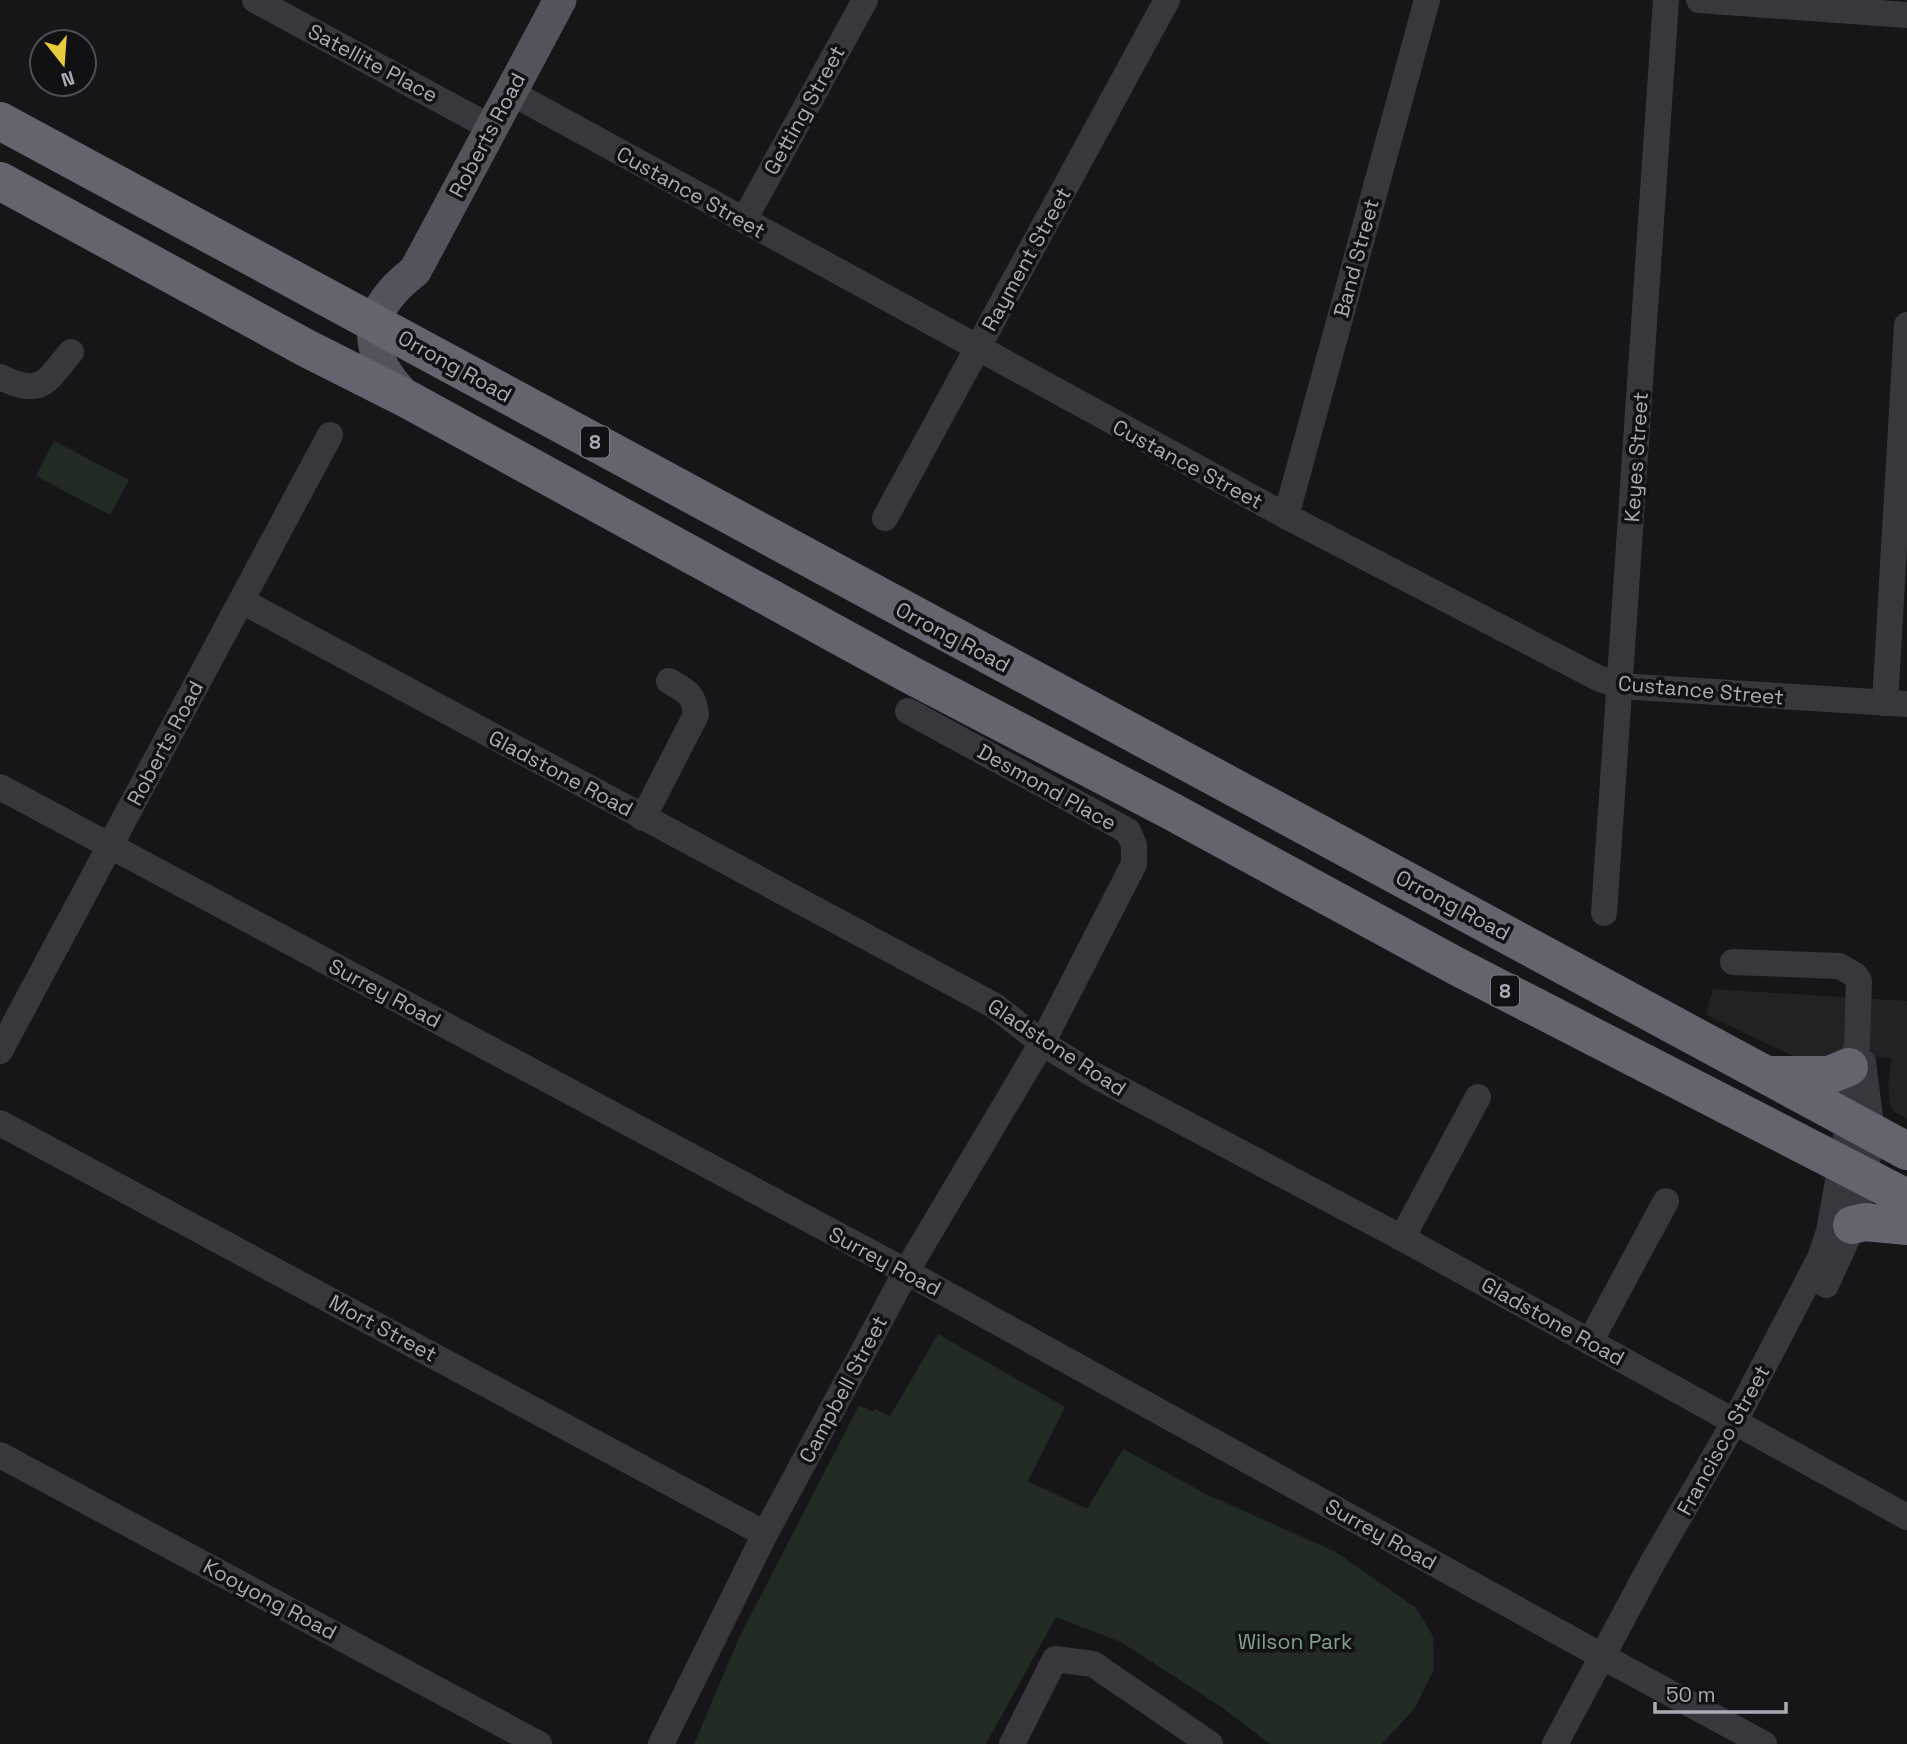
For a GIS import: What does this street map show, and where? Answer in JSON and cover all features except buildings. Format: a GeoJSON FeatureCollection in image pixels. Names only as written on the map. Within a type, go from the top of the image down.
{"type":"FeatureCollection","features":[{"type":"Feature","properties":{"kind":"highway","name":"Orrong Road"},"geometry":{"type":"LineString","coordinates":[[0,121],[1907,1151]]}},
{"type":"Feature","properties":{"kind":"highway","name":"8"},"geometry":{"type":"LineString","coordinates":[[0,181],[306,348],[409,400],[783,602],[907,673],[1171,811],[1456,966],[1907,1198]]}},
{"type":"Feature","properties":{"kind":"highway"},"geometry":{"type":"LineString","coordinates":[[1766,1075],[1829,1075],[1853,1056]]}},
{"type":"Feature","properties":{"kind":"highway"},"geometry":{"type":"LineString","coordinates":[[1852,1225],[1866,1222],[1907,1226]]}},
{"type":"Feature","properties":{"kind":"main road","name":"Roberts Road"},"geometry":{"type":"LineString","coordinates":[[385,328],[397,285],[415,271],[560,0]]}},
{"type":"Feature","properties":{"kind":"main road"},"geometry":{"type":"LineString","coordinates":[[385,328],[374,350],[388,378],[409,400]]}},
{"type":"Feature","properties":{"kind":"street","name":"Satellite Place"},"geometry":{"type":"LineString","coordinates":[[255,0],[490,127]]}},
{"type":"Feature","properties":{"kind":"street","name":"Getting Street"},"geometry":{"type":"LineString","coordinates":[[744,220],[865,0]]}},
{"type":"Feature","properties":{"kind":"street","name":"Rayment Street"},"geometry":{"type":"LineString","coordinates":[[885,517],[1167,0]]}},
{"type":"Feature","properties":{"kind":"street","name":"Band Street"},"geometry":{"type":"LineString","coordinates":[[1286,516],[1427,0]]}},
{"type":"Feature","properties":{"kind":"street","name":"Keyes Street"},"geometry":{"type":"LineString","coordinates":[[1604,913],[1666,0]]}},
{"type":"Feature","properties":{"kind":"street"},"geometry":{"type":"LineString","coordinates":[[1699,0],[1907,15]]}},
{"type":"Feature","properties":{"kind":"street","name":"Custance Street"},"geometry":{"type":"LineString","coordinates":[[510,92],[1286,516],[1586,672],[1620,687],[1896,704]]}},
{"type":"Feature","properties":{"kind":"street"},"geometry":{"type":"LineString","coordinates":[[1896,704],[1907,324]]}},
{"type":"Feature","properties":{"kind":"street"},"geometry":{"type":"LineString","coordinates":[[0,377],[30,388],[45,383],[71,352]]}},
{"type":"Feature","properties":{"kind":"street","name":"Roberts Road"},"geometry":{"type":"LineString","coordinates":[[0,1051],[330,435]]}},
{"type":"Feature","properties":{"kind":"street","name":"Gladstone Road"},"geometry":{"type":"LineString","coordinates":[[242,601],[995,1006],[1042,1043],[1096,1076],[1402,1238],[1907,1517]]}},
{"type":"Feature","properties":{"kind":"street"},"geometry":{"type":"LineString","coordinates":[[643,818],[696,715],[695,702],[690,693],[669,681]]}},
{"type":"Feature","properties":{"kind":"street","name":"Desmond Place"},"geometry":{"type":"LineString","coordinates":[[908,711],[1128,831],[1134,845],[1134,864],[1042,1043]]}},
{"type":"Feature","properties":{"kind":"street","name":"Surrey Road"},"geometry":{"type":"LineString","coordinates":[[0,787],[906,1272],[1764,1744]]}},
{"type":"Feature","properties":{"kind":"street","name":"Francisco Street"},"geometry":{"type":"LineString","coordinates":[[1575,1744],[1654,1560],[1827,1283],[1852,1225],[1854,1170],[1865,1066],[1853,1056],[1860,988],[1855,975],[1839,966],[1733,962]]}},
{"type":"Feature","properties":{"kind":"street","name":"Campbell Street"},"geometry":{"type":"LineString","coordinates":[[661,1744],[765,1534],[906,1272],[1042,1043]]}},
{"type":"Feature","properties":{"kind":"street"},"geometry":{"type":"LineString","coordinates":[[1402,1238],[1478,1097]]}},
{"type":"Feature","properties":{"kind":"street","name":"Mort Street"},"geometry":{"type":"LineString","coordinates":[[0,1123],[765,1534]]}},
{"type":"Feature","properties":{"kind":"street","name":"Francisco Street"},"geometry":{"type":"LineString","coordinates":[[1740,1426],[1819,1258],[1854,1170]]}},
{"type":"Feature","properties":{"kind":"street"},"geometry":{"type":"LineString","coordinates":[[1590,1342],[1665,1201]]}},
{"type":"Feature","properties":{"kind":"street","name":"Kooyong Road"},"geometry":{"type":"LineString","coordinates":[[0,1455],[539,1744]]}},
{"type":"Feature","properties":{"kind":"street"},"geometry":{"type":"LineString","coordinates":[[1012,1744],[1055,1659],[1093,1664],[1210,1744]]}},
{"type":"Feature","properties":{"kind":"street","name":"Francisco Street"},"geometry":{"type":"LineString","coordinates":[[1555,1744],[1610,1661]]}},
{"type":"Feature","properties":{"kind":"shaded area"},"geometry":{"type":"Polygon","coordinates":[[[1713,989],[1907,1001],[1907,1119],[1893,1111],[1890,1103],[1888,1086],[1891,1058],[1829,1053],[1822,1058],[1804,1061],[1706,1015],[1713,989]]]}},
{"type":"Feature","properties":{"kind":"green space"},"geometry":{"type":"Polygon","coordinates":[[[54,441],[129,480],[110,515],[36,476],[54,441]]]}},
{"type":"Feature","properties":{"kind":"green space","name":"Wilson Park"},"geometry":{"type":"Polygon","coordinates":[[[938,1334],[1065,1407],[1028,1481],[1087,1509],[1123,1449],[1208,1495],[1336,1552],[1416,1608],[1433,1636],[1434,1669],[1415,1708],[1382,1744],[1270,1744],[1220,1706],[1121,1642],[1056,1617],[986,1744],[694,1744],[739,1638],[859,1405],[890,1416],[938,1334]]]}}]}
